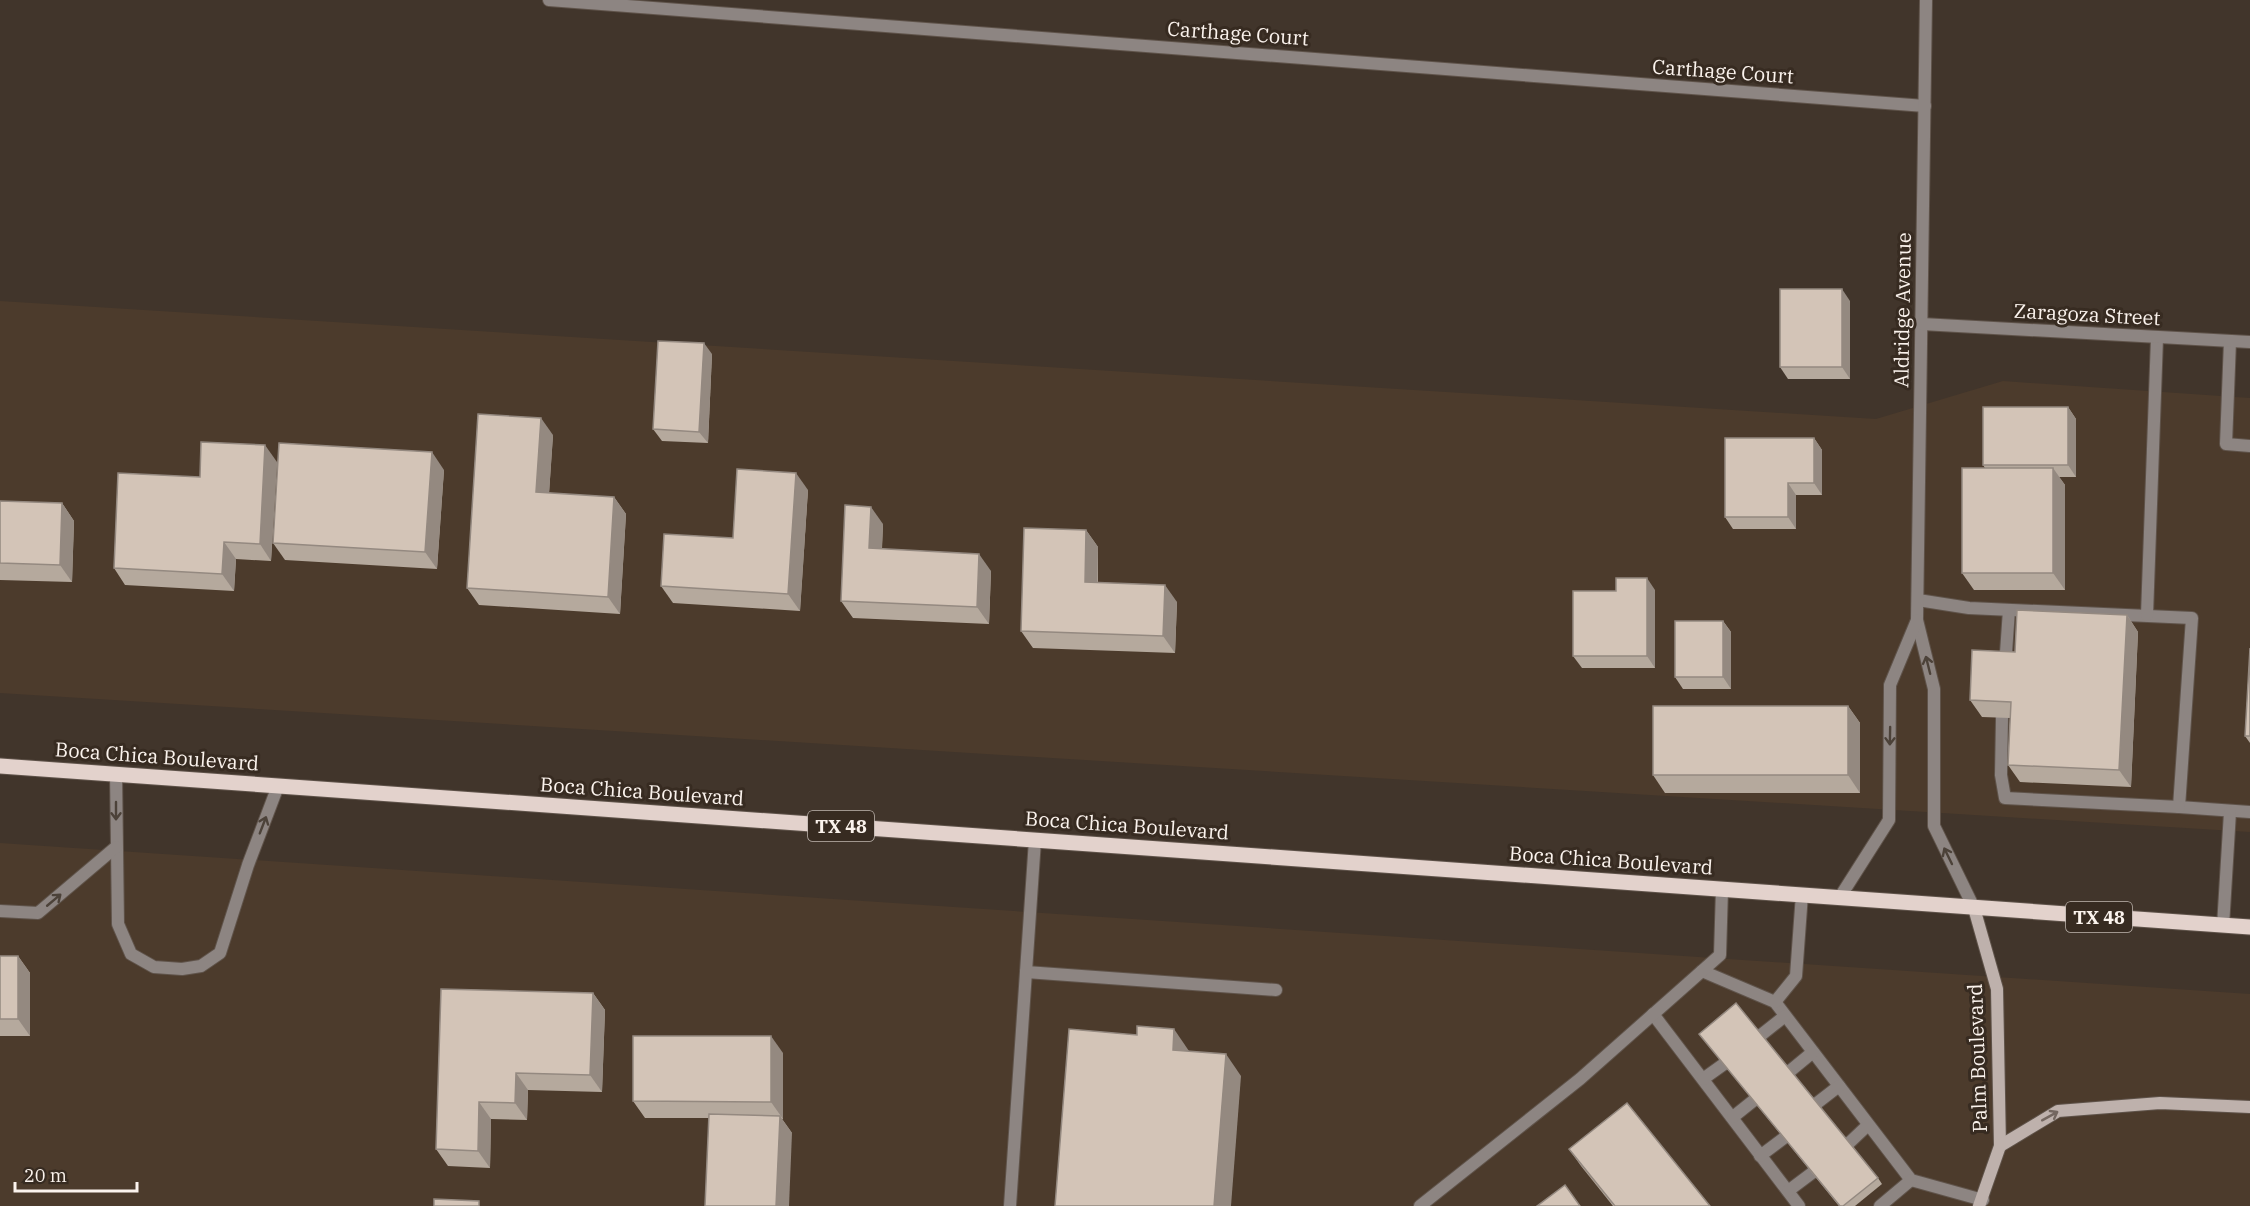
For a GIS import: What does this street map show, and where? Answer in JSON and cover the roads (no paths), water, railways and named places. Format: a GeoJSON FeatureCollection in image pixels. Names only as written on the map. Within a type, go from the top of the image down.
{"type":"FeatureCollection","features":[{"type":"Feature","properties":{"kind":"main road","name":"Boca Chica Boulevard"},"geometry":{"type":"LineString","coordinates":[[0,766],[2250,927]]}},
{"type":"Feature","properties":{"kind":"main road","name":"Palm Boulevard"},"geometry":{"type":"LineString","coordinates":[[1974,908],[1997,989],[2000,1146],[1981,1203]]}},
{"type":"Feature","properties":{"kind":"main road"},"geometry":{"type":"LineString","coordinates":[[2000,1146],[2058,1111],[2160,1103],[2250,1107]]}},
{"type":"Feature","properties":{"kind":"street","name":"Carthage Court"},"geometry":{"type":"LineString","coordinates":[[549,0],[1925,106]]}},
{"type":"Feature","properties":{"kind":"street","name":"Aldridge Avenue"},"geometry":{"type":"LineString","coordinates":[[1926,0],[1917,620],[1934,689],[1934,826],[1974,908]]}},
{"type":"Feature","properties":{"kind":"street","name":"Zaragoza Street"},"geometry":{"type":"LineString","coordinates":[[1922,324],[2250,342]]}},
{"type":"Feature","properties":{"kind":"street"},"geometry":{"type":"LineString","coordinates":[[2147,615],[2157,338]]}},
{"type":"Feature","properties":{"kind":"street"},"geometry":{"type":"LineString","coordinates":[[2230,341],[2226,444],[2250,446]]}},
{"type":"Feature","properties":{"kind":"street"},"geometry":{"type":"LineString","coordinates":[[1918,600],[1970,608],[2192,618],[2179,807]]}},
{"type":"Feature","properties":{"kind":"street"},"geometry":{"type":"LineString","coordinates":[[2005,669],[2009,610]]}},
{"type":"Feature","properties":{"kind":"street","name":"Aldridge Avenue"},"geometry":{"type":"LineString","coordinates":[[1840,897],[1889,820],[1890,685],[1917,620]]}},
{"type":"Feature","properties":{"kind":"street"},"geometry":{"type":"LineString","coordinates":[[2002,718],[2001,775],[2005,798],[2250,812]]}},
{"type":"Feature","properties":{"kind":"street"},"geometry":{"type":"LineString","coordinates":[[116,774],[118,924],[131,954],[154,967],[182,969],[201,966],[220,953],[248,865],[278,786]]}},
{"type":"Feature","properties":{"kind":"street"},"geometry":{"type":"LineString","coordinates":[[2223,926],[2230,812]]}},
{"type":"Feature","properties":{"kind":"street"},"geometry":{"type":"LineString","coordinates":[[1010,1206],[1035,840]]}},
{"type":"Feature","properties":{"kind":"street"},"geometry":{"type":"LineString","coordinates":[[0,911],[38,913],[116,848]]}},
{"type":"Feature","properties":{"kind":"street"},"geometry":{"type":"LineString","coordinates":[[1420,1206],[1580,1078],[1720,955],[1722,889]]}},
{"type":"Feature","properties":{"kind":"street"},"geometry":{"type":"LineString","coordinates":[[1775,1002],[1796,976],[1802,894]]}},
{"type":"Feature","properties":{"kind":"street"},"geometry":{"type":"LineString","coordinates":[[1702,971],[1775,1002],[1911,1180],[1981,1203]]}},
{"type":"Feature","properties":{"kind":"street"},"geometry":{"type":"LineString","coordinates":[[1026,972],[1276,990]]}},
{"type":"Feature","properties":{"kind":"street"},"geometry":{"type":"LineString","coordinates":[[1653,1014],[1799,1206]]}},
{"type":"Feature","properties":{"kind":"street"},"geometry":{"type":"LineString","coordinates":[[1761,1035],[1785,1016]]}},
{"type":"Feature","properties":{"kind":"street"},"geometry":{"type":"LineString","coordinates":[[1790,1071],[1813,1052]]}},
{"type":"Feature","properties":{"kind":"street"},"geometry":{"type":"LineString","coordinates":[[1703,1079],[1724,1065]]}},
{"type":"Feature","properties":{"kind":"street"},"geometry":{"type":"LineString","coordinates":[[1817,1103],[1839,1086]]}},
{"type":"Feature","properties":{"kind":"street"},"geometry":{"type":"LineString","coordinates":[[1733,1117],[1753,1101]]}},
{"type":"Feature","properties":{"kind":"street"},"geometry":{"type":"LineString","coordinates":[[1849,1143],[1868,1125]]}},
{"type":"Feature","properties":{"kind":"street"},"geometry":{"type":"LineString","coordinates":[[1761,1156],[1784,1138]]}},
{"type":"Feature","properties":{"kind":"street"},"geometry":{"type":"LineString","coordinates":[[1788,1191],[1812,1173]]}},
{"type":"Feature","properties":{"kind":"street"},"geometry":{"type":"LineString","coordinates":[[1880,1206],[1911,1180]]}}]}
